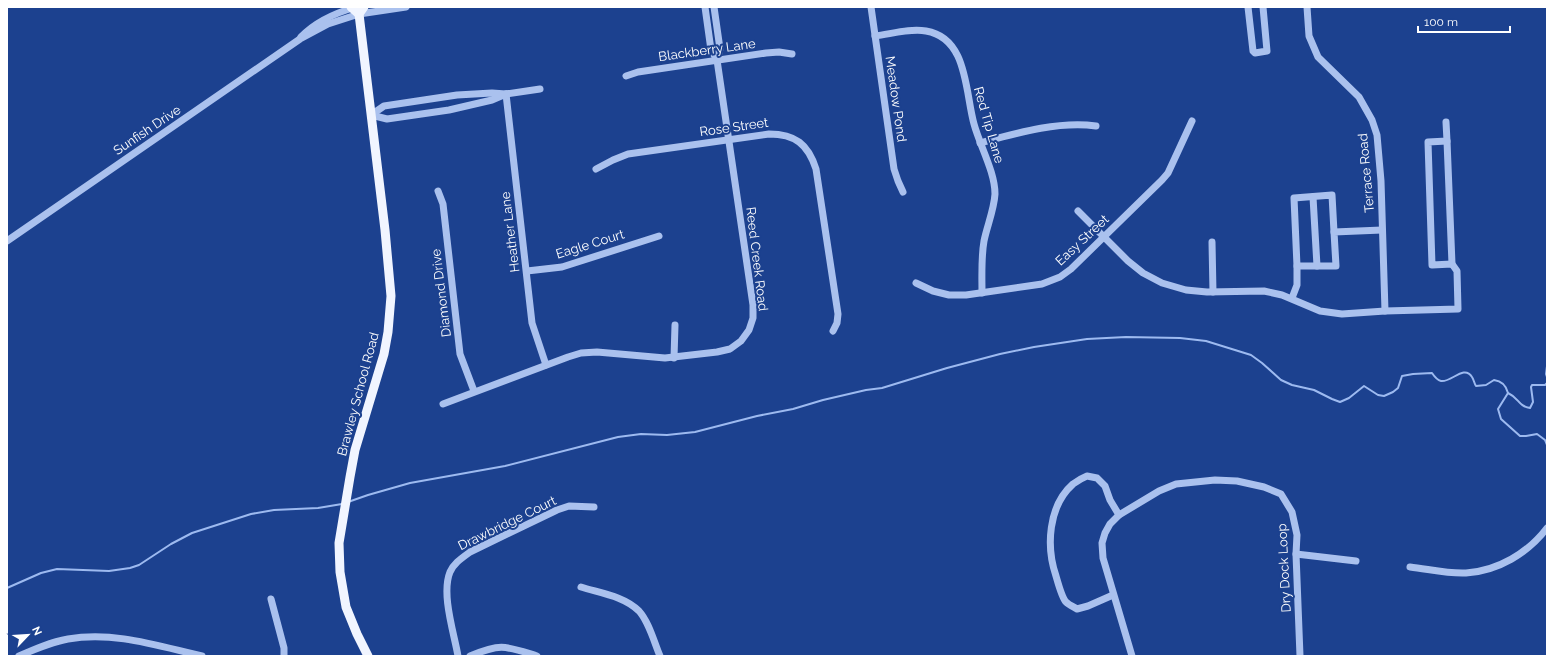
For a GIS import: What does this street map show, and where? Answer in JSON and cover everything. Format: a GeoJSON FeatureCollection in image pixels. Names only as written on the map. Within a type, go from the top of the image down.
{"type":"FeatureCollection","features":[{"type":"Feature","properties":{"kind":"main road","name":"Brawley School Road"},"geometry":{"type":"LineString","coordinates":[[356,9],[371,115],[389,267],[390,310],[384,354],[355,450],[339,544],[340,572],[346,607],[368,656]]}},
{"type":"Feature","properties":{"kind":"street","name":"Sunfish Drive"},"geometry":{"type":"LineString","coordinates":[[7,240],[300,39],[308,30],[322,20],[336,13],[356,9],[406,7]]}},
{"type":"Feature","properties":{"kind":"street","name":"Reed Creek Road"},"geometry":{"type":"LineString","coordinates":[[443,404],[546,365],[581,354],[596,352],[674,358],[717,352],[730,348],[741,341],[749,330],[753,318],[753,305],[717,60],[711,50],[705,7]]}},
{"type":"Feature","properties":{"kind":"street","name":"Reed Creek Road"},"geometry":{"type":"LineString","coordinates":[[714,7],[720,49],[717,60]]}},
{"type":"Feature","properties":{"kind":"street","name":"Meadow Pond"},"geometry":{"type":"LineString","coordinates":[[871,7],[894,169],[903,192]]}},
{"type":"Feature","properties":{"kind":"street"},"geometry":{"type":"LineString","coordinates":[[1248,7],[1253,51],[1255,54],[1267,51],[1263,7]]}},
{"type":"Feature","properties":{"kind":"street","name":"Terrace Road"},"geometry":{"type":"LineString","coordinates":[[1307,7],[1309,36],[1318,57],[1359,97],[1372,120],[1377,135],[1385,311]]}},
{"type":"Feature","properties":{"kind":"street","name":"Red Tip Lane"},"geometry":{"type":"LineString","coordinates":[[875,36],[913,30],[926,31],[939,35],[950,43],[962,65],[971,114],[992,178],[995,196],[982,250],[982,293]]}},
{"type":"Feature","properties":{"kind":"street","name":"Blackberry Lane"},"geometry":{"type":"LineString","coordinates":[[626,76],[638,72],[766,53],[779,52],[792,54]]}},
{"type":"Feature","properties":{"kind":"street"},"geometry":{"type":"LineString","coordinates":[[371,115],[384,106],[457,95],[492,93],[506,94],[540,89]]}},
{"type":"Feature","properties":{"kind":"street"},"geometry":{"type":"LineString","coordinates":[[371,115],[386,119],[449,110],[492,100],[506,94]]}},
{"type":"Feature","properties":{"kind":"street","name":"Heather Lane"},"geometry":{"type":"LineString","coordinates":[[506,94],[533,329],[546,365]]}},
{"type":"Feature","properties":{"kind":"street","name":"Easy Street"},"geometry":{"type":"LineString","coordinates":[[916,283],[933,291],[949,295],[966,295],[1048,283],[1060,277],[1071,269],[1104,238],[1162,180],[1171,166],[1192,121]]}},
{"type":"Feature","properties":{"kind":"street"},"geometry":{"type":"LineString","coordinates":[[1078,211],[1128,261],[1143,273],[1162,283],[1186,290],[1213,292],[1264,291],[1292,298],[1320,311],[1342,314],[1458,309],[1457,271],[1452,264],[1446,122]]}},
{"type":"Feature","properties":{"kind":"street"},"geometry":{"type":"LineString","coordinates":[[980,143],[1030,130],[1078,125],[1096,126]]}},
{"type":"Feature","properties":{"kind":"street","name":"Rose Street"},"geometry":{"type":"LineString","coordinates":[[596,170],[613,160],[628,154],[769,134],[782,134],[794,138],[805,146],[812,157],[816,169],[838,314],[834,331]]}},
{"type":"Feature","properties":{"kind":"street"},"geometry":{"type":"LineString","coordinates":[[1447,141],[1428,142],[1432,265],[1452,264]]}},
{"type":"Feature","properties":{"kind":"street","name":"Diamond Drive"},"geometry":{"type":"LineString","coordinates":[[438,191],[443,204],[460,354],[474,392]]}},
{"type":"Feature","properties":{"kind":"street"},"geometry":{"type":"LineString","coordinates":[[1292,298],[1297,285],[1294,198],[1332,195],[1336,266],[1297,266]]}},
{"type":"Feature","properties":{"kind":"street"},"geometry":{"type":"LineString","coordinates":[[1313,196],[1317,266]]}},
{"type":"Feature","properties":{"kind":"street"},"geometry":{"type":"LineString","coordinates":[[1334,232],[1382,230]]}},
{"type":"Feature","properties":{"kind":"street","name":"Eagle Court"},"geometry":{"type":"LineString","coordinates":[[527,271],[562,267],[659,236]]}},
{"type":"Feature","properties":{"kind":"street"},"geometry":{"type":"LineString","coordinates":[[1212,242],[1213,292]]}},
{"type":"Feature","properties":{"kind":"street"},"geometry":{"type":"LineString","coordinates":[[674,358],[675,325]]}},
{"type":"Feature","properties":{"kind":"street"},"geometry":{"type":"LineString","coordinates":[[1114,595],[1077,609],[1066,602],[1053,567],[1050,549],[1051,530],[1055,512],[1064,496],[1074,484],[1087,476],[1097,478],[1105,486],[1110,500],[1119,515]]}},
{"type":"Feature","properties":{"kind":"street","name":"Dry Dock Loop"},"geometry":{"type":"LineString","coordinates":[[1132,656],[1103,558],[1102,543],[1105,533],[1110,524],[1119,515],[1159,491],[1176,484],[1215,480],[1237,481],[1264,486],[1280,494],[1292,512],[1297,535],[1296,554],[1300,656]]}},
{"type":"Feature","properties":{"kind":"street","name":"Drawbridge Court"},"geometry":{"type":"LineString","coordinates":[[458,656],[447,598],[446,584],[450,571],[458,560],[470,552],[557,510],[569,506],[594,507]]}},
{"type":"Feature","properties":{"kind":"street"},"geometry":{"type":"LineString","coordinates":[[1410,567],[1465,573],[1486,569],[1506,562],[1524,551],[1540,537],[1547,528]]}},
{"type":"Feature","properties":{"kind":"street"},"geometry":{"type":"LineString","coordinates":[[1296,554],[1356,560]]}},
{"type":"Feature","properties":{"kind":"street"},"geometry":{"type":"LineString","coordinates":[[581,587],[619,599],[630,604],[640,612],[646,622],[660,656]]}},
{"type":"Feature","properties":{"kind":"street"},"geometry":{"type":"LineString","coordinates":[[271,599],[284,648],[284,656]]}},
{"type":"Feature","properties":{"kind":"street"},"geometry":{"type":"LineString","coordinates":[[19,656],[41,646],[68,639],[93,636],[119,637],[202,656]]}},
{"type":"Feature","properties":{"kind":"street"},"geometry":{"type":"LineString","coordinates":[[470,656],[495,647],[505,647],[537,656]]}},
{"type":"Feature","properties":{"kind":"waterway"},"geometry":{"type":"LineString","coordinates":[[348,502],[410,483],[505,466],[618,437],[641,434],[667,435],[695,432],[757,416],[793,409],[823,400],[866,390],[882,388],[947,368],[1000,354],[1087,339],[1126,337],[1180,338],[1206,341],[1251,355],[1281,380],[1292,385],[1314,390],[1340,402],[1349,398],[1364,386],[1378,395],[1384,396],[1398,388],[1402,376],[1432,373],[1438,380],[1445,381],[1465,372],[1472,377],[1476,386],[1486,385],[1494,380],[1501,382],[1505,386],[1508,393],[1523,406],[1530,408],[1533,402],[1532,385],[1545,385],[1547,383]]}},
{"type":"Feature","properties":{"kind":"waterway"},"geometry":{"type":"LineString","coordinates":[[1547,366],[1547,377]]}},
{"type":"Feature","properties":{"kind":"waterway"},"geometry":{"type":"LineString","coordinates":[[1508,393],[1498,409],[1501,419],[1520,436],[1537,434],[1545,440],[1547,445]]}},
{"type":"Feature","properties":{"kind":"waterway"},"geometry":{"type":"LineString","coordinates":[[1547,446],[1547,454]]}},
{"type":"Feature","properties":{"kind":"waterway"},"geometry":{"type":"LineString","coordinates":[[7,588],[41,573],[57,569],[109,571],[130,568],[139,565],[171,544],[192,533],[251,514],[274,510],[318,508],[342,504]]}}]}
